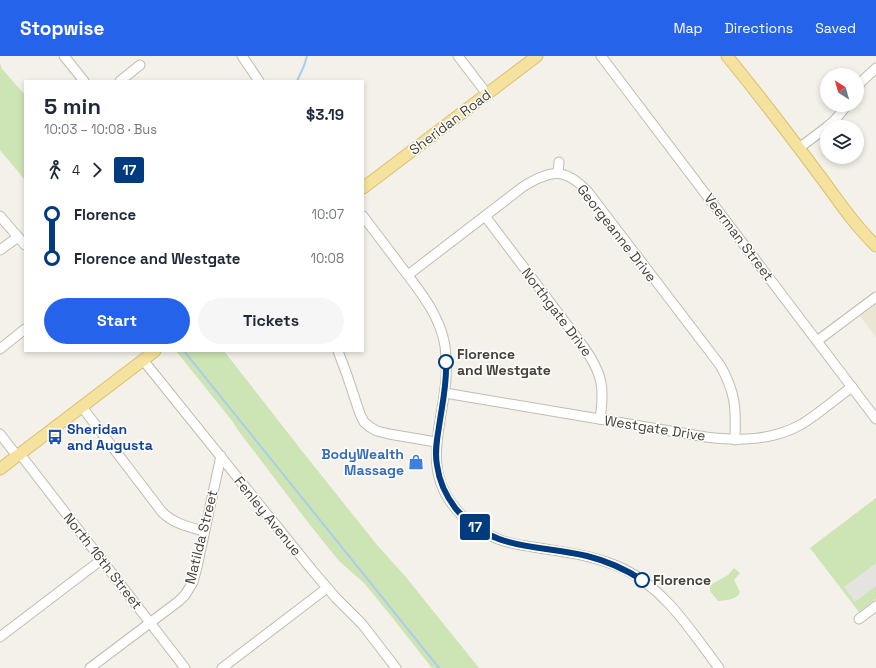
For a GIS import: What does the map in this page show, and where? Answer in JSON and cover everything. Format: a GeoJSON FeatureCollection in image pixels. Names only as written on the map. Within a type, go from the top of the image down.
{"type":"FeatureCollection","features":[{"type":"Feature","properties":{"kind":"main road","name":"Sheridan Road"},"geometry":{"type":"LineString","coordinates":[[364,187],[537,56]]}},
{"type":"Feature","properties":{"kind":"main road"},"geometry":{"type":"LineString","coordinates":[[728,56],[850,217],[876,246]]}},
{"type":"Feature","properties":{"kind":"main road"},"geometry":{"type":"LineString","coordinates":[[0,469],[154,352]]}},
{"type":"Feature","properties":{"kind":"street"},"geometry":{"type":"LineString","coordinates":[[64,56],[83,80]]}},
{"type":"Feature","properties":{"kind":"street"},"geometry":{"type":"LineString","coordinates":[[242,56],[258,80]]}},
{"type":"Feature","properties":{"kind":"street"},"geometry":{"type":"LineString","coordinates":[[458,56],[487,94]]}},
{"type":"Feature","properties":{"kind":"street","name":"Veerman Street"},"geometry":{"type":"LineString","coordinates":[[601,56],[876,419]]}},
{"type":"Feature","properties":{"kind":"street"},"geometry":{"type":"LineString","coordinates":[[121,80],[140,65]]}},
{"type":"Feature","properties":{"kind":"street"},"geometry":{"type":"LineString","coordinates":[[864,80],[876,68]]}},
{"type":"Feature","properties":{"kind":"street"},"geometry":{"type":"LineString","coordinates":[[834,120],[841,112]]}},
{"type":"Feature","properties":{"kind":"street"},"geometry":{"type":"LineString","coordinates":[[799,148],[820,132]]}},
{"type":"Feature","properties":{"kind":"street"},"geometry":{"type":"LineString","coordinates":[[408,275],[530,182],[550,173],[558,173],[560,162]]}},
{"type":"Feature","properties":{"kind":"street","name":"Georgeanne Drive"},"geometry":{"type":"LineString","coordinates":[[558,173],[565,174],[576,181],[588,192],[720,365],[727,377],[733,394],[736,411],[735,440]]}},
{"type":"Feature","properties":{"kind":"street"},"geometry":{"type":"LineString","coordinates":[[0,216],[24,244]]}},
{"type":"Feature","properties":{"kind":"street","name":"Northgate Drive"},"geometry":{"type":"LineString","coordinates":[[485,216],[593,360],[599,373],[602,389],[600,419]]}},
{"type":"Feature","properties":{"kind":"street"},"geometry":{"type":"LineString","coordinates":[[364,217],[408,275],[430,307],[441,329],[445,346],[446,361],[445,393],[436,442],[436,465],[445,491],[452,503],[468,521],[484,533],[499,540],[586,556],[608,562],[631,573],[651,586],[678,614],[719,668]]}},
{"type":"Feature","properties":{"kind":"street"},"geometry":{"type":"LineString","coordinates":[[0,250],[18,237]]}},
{"type":"Feature","properties":{"kind":"street"},"geometry":{"type":"LineString","coordinates":[[817,341],[876,297]]}},
{"type":"Feature","properties":{"kind":"street"},"geometry":{"type":"LineString","coordinates":[[0,349],[24,330]]}},
{"type":"Feature","properties":{"kind":"street"},"geometry":{"type":"LineString","coordinates":[[338,352],[364,422],[377,431],[436,442]]}},
{"type":"Feature","properties":{"kind":"street","name":"Fenley Avenue"},"geometry":{"type":"LineString","coordinates":[[143,360],[326,588],[362,624],[396,668]]}},
{"type":"Feature","properties":{"kind":"street","name":"Westgate Drive"},"geometry":{"type":"LineString","coordinates":[[445,393],[706,437],[748,440],[764,438],[794,428],[809,419],[852,387]]}},
{"type":"Feature","properties":{"kind":"street"},"geometry":{"type":"LineString","coordinates":[[82,407],[166,515],[181,525],[204,531]]}},
{"type":"Feature","properties":{"kind":"street","name":"North 16th Street"},"geometry":{"type":"LineString","coordinates":[[0,434],[19,455],[185,668]]}},
{"type":"Feature","properties":{"kind":"street","name":"Matilda Street"},"geometry":{"type":"LineString","coordinates":[[90,668],[179,601],[190,587],[197,567],[221,456]]}},
{"type":"Feature","properties":{"kind":"street"},"geometry":{"type":"LineString","coordinates":[[0,637],[101,560]]}},
{"type":"Feature","properties":{"kind":"street"},"geometry":{"type":"LineString","coordinates":[[222,668],[326,588]]}},
{"type":"Feature","properties":{"kind":"street"},"geometry":{"type":"LineString","coordinates":[[859,619],[876,606]]}},
{"type":"Feature","properties":{"kind":"shaded area"},"geometry":{"type":"Polygon","coordinates":[[[876,304],[876,337],[860,316],[876,304]]]}},
{"type":"Feature","properties":{"kind":"shaded area"},"geometry":{"type":"Polygon","coordinates":[[[876,563],[876,586],[855,602],[844,587],[876,563]]]}},
{"type":"Feature","properties":{"kind":"green space"},"geometry":{"type":"Polygon","coordinates":[[[0,63],[2,69],[24,94],[24,179],[0,150],[0,63]]]}},
{"type":"Feature","properties":{"kind":"green space"},"geometry":{"type":"Polygon","coordinates":[[[177,352],[225,352],[377,545],[405,576],[479,668],[432,668],[364,583],[339,561],[310,525],[233,422],[177,352]]]}},
{"type":"Feature","properties":{"kind":"green space"},"geometry":{"type":"Polygon","coordinates":[[[876,498],[876,599],[859,612],[810,548],[876,498]]]}},
{"type":"Feature","properties":{"kind":"green space"},"geometry":{"type":"Polygon","coordinates":[[[734,568],[740,573],[734,580],[740,592],[739,595],[728,600],[718,601],[710,591],[710,587],[712,584],[728,575],[734,568]]]}},
{"type":"Feature","properties":{"kind":"waterway"},"geometry":{"type":"LineString","coordinates":[[297,80],[307,56]]}},
{"type":"Feature","properties":{"kind":"waterway"},"geometry":{"type":"LineString","coordinates":[[185,352],[439,668]]}},
{"type":"Feature","properties":{"kind":"bus line","name":"17"},"geometry":{"type":"LineString","coordinates":[[446,362],[445,393],[436,442],[436,465],[445,491],[452,503],[463,516],[484,533],[499,540],[508,543],[586,556],[608,562],[623,568],[642,580]]}},
{"type":"Feature","properties":{"kind":"place","name":"Florence and Westgate"},"geometry":{"type":"Point","coordinates":[446,362]}},
{"type":"Feature","properties":{"kind":"place","name":"Sheridan and Augusta"},"geometry":{"type":"Point","coordinates":[55,437]}},
{"type":"Feature","properties":{"kind":"place","name":"BodyWealth Massage"},"geometry":{"type":"Point","coordinates":[416,462]}},
{"type":"Feature","properties":{"kind":"place","name":"Florence"},"geometry":{"type":"Point","coordinates":[642,580]}}]}
